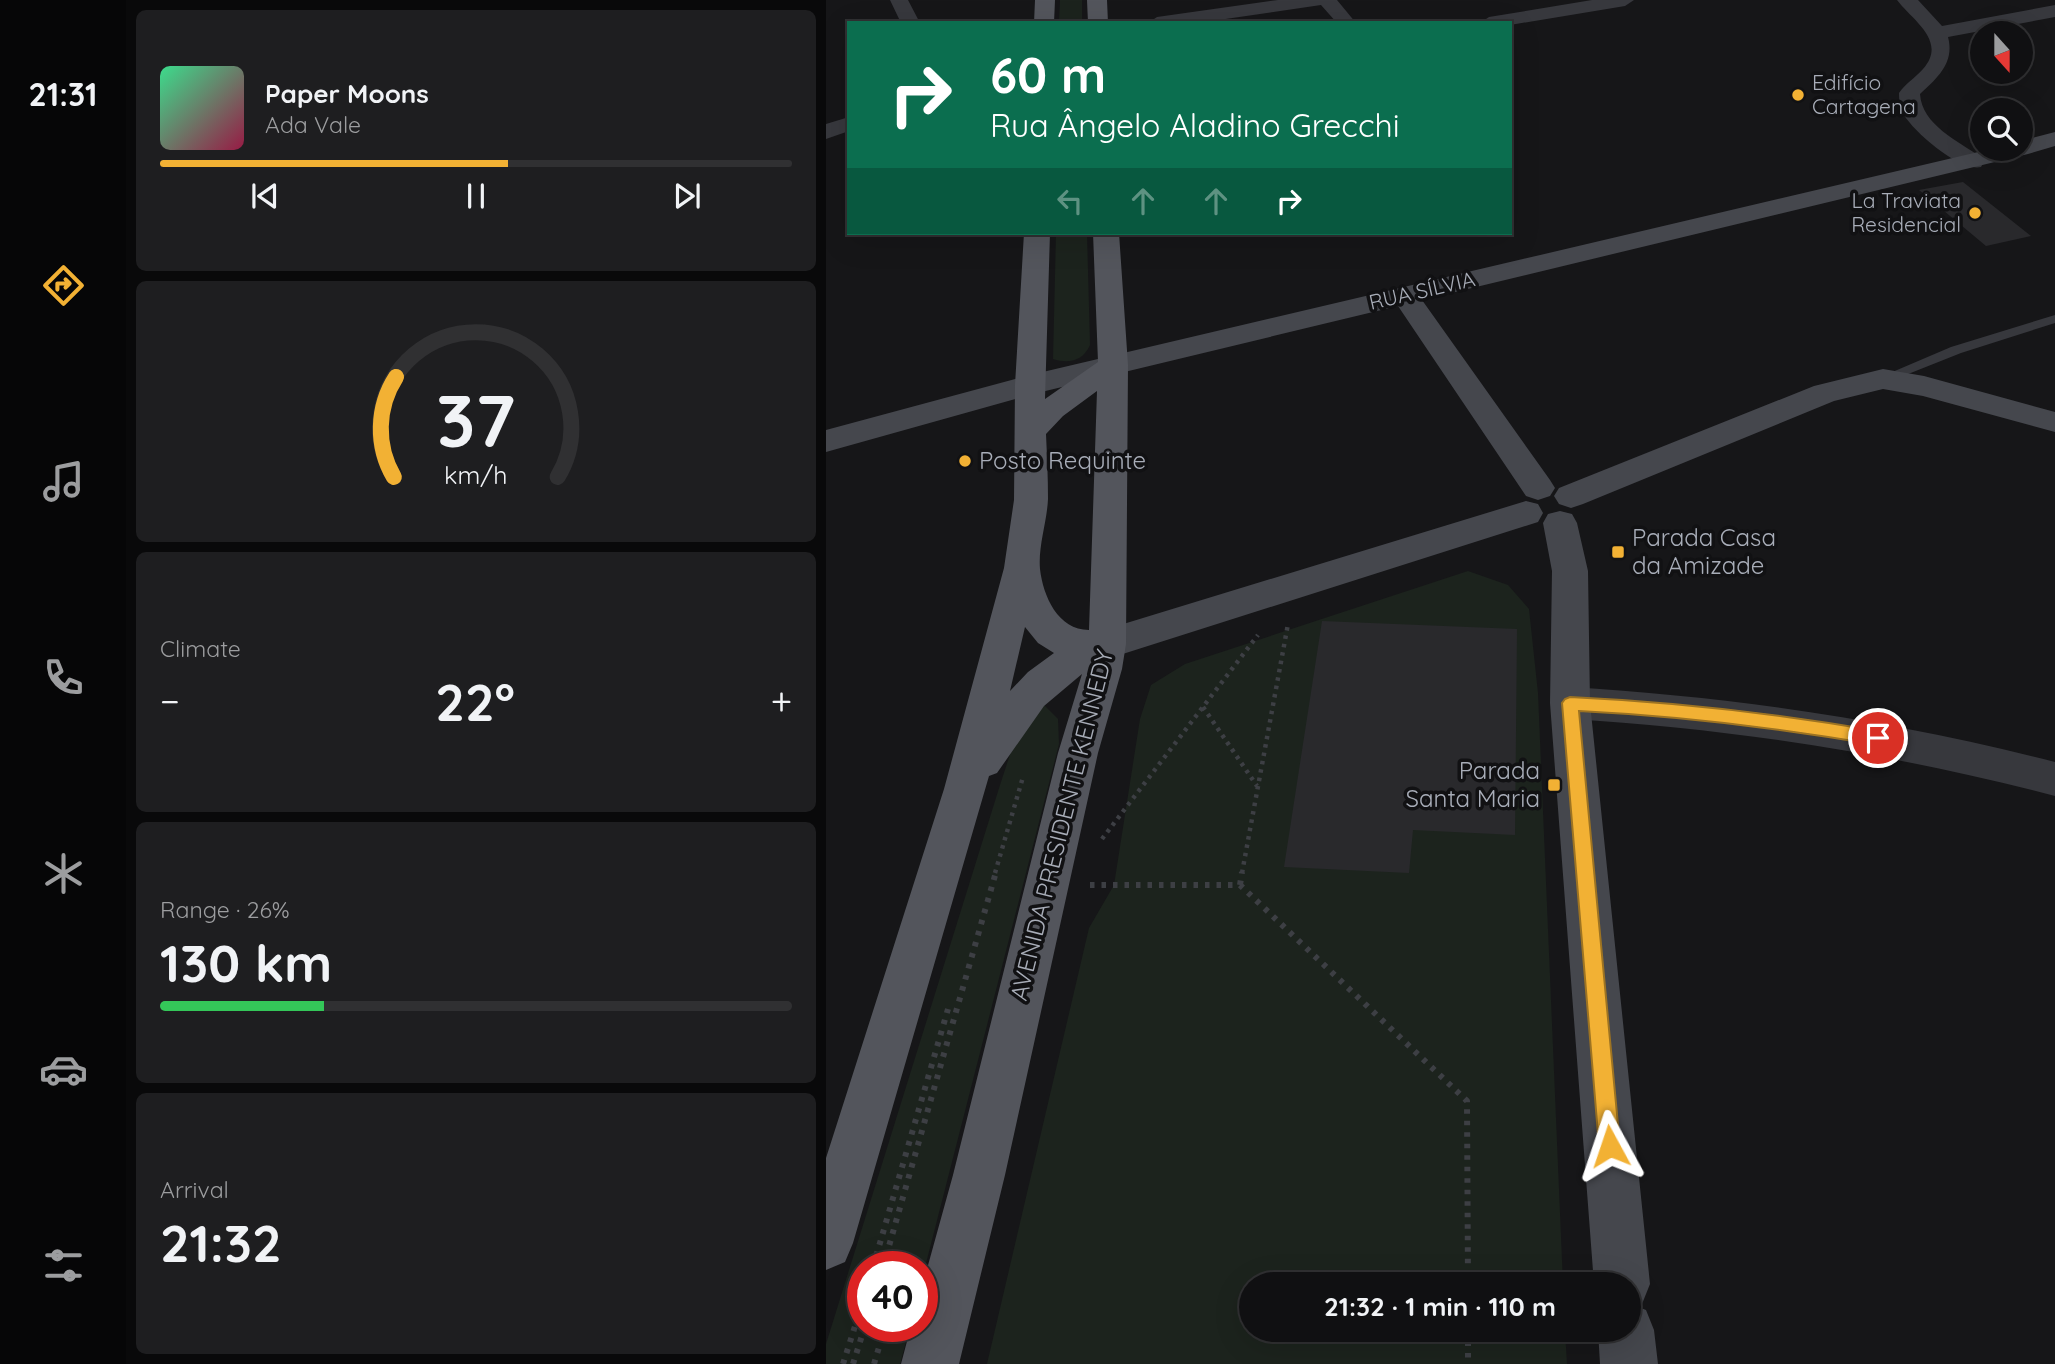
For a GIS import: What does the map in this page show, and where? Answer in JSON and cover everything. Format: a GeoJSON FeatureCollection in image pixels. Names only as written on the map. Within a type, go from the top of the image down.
{"type":"FeatureCollection","features":[{"type":"Feature","properties":{"kind":"main road"},"geometry":{"type":"LineString","coordinates":[[1044,21],[1045,0]]}},
{"type":"Feature","properties":{"kind":"main road"},"geometry":{"type":"LineString","coordinates":[[1097,0],[1098,21]]}},
{"type":"Feature","properties":{"kind":"main road"},"geometry":{"type":"LineString","coordinates":[[826,1243],[965,789],[1022,568],[1031,500],[1030,385],[1037,235]]}},
{"type":"Feature","properties":{"kind":"main road","name":"AVENIDA PRESIDENTE KENNEDY"},"geometry":{"type":"LineString","coordinates":[[930,1364],[979,1175],[1078,753],[1103,669],[1107,644],[1113,365],[1107,235]]}},
{"type":"Feature","properties":{"kind":"main road"},"geometry":{"type":"LineString","coordinates":[[1031,431],[1052,409],[1113,365]]}},
{"type":"Feature","properties":{"kind":"main road"},"geometry":{"type":"LineString","coordinates":[[1022,568],[1034,613],[1048,630],[1074,644],[1107,644]]}},
{"type":"Feature","properties":{"kind":"main road"},"geometry":{"type":"LineString","coordinates":[[965,789],[1007,723],[1035,690],[1066,664],[1107,644]]}},
{"type":"Feature","properties":{"kind":"street"},"geometry":{"type":"LineString","coordinates":[[899,0],[910,21]]}},
{"type":"Feature","properties":{"kind":"street"},"geometry":{"type":"LineString","coordinates":[[1171,21],[1317,0]]}},
{"type":"Feature","properties":{"kind":"street"},"geometry":{"type":"LineString","coordinates":[[1327,0],[1345,21]]}},
{"type":"Feature","properties":{"kind":"street"},"geometry":{"type":"LineString","coordinates":[[1501,21],[1625,0]]}},
{"type":"Feature","properties":{"kind":"street"},"geometry":{"type":"LineString","coordinates":[[1906,0],[1924,15],[1938,33],[1941,57],[1933,71],[1909,93],[1911,110],[1922,123],[1973,162]]}},
{"type":"Feature","properties":{"kind":"street"},"geometry":{"type":"LineString","coordinates":[[1938,33],[2055,11]]}},
{"type":"Feature","properties":{"kind":"street"},"geometry":{"type":"LineString","coordinates":[[826,132],[847,124]]}},
{"type":"Feature","properties":{"kind":"street","name":"RUA SÍLVIA"},"geometry":{"type":"LineString","coordinates":[[2033,145],[2055,139]]}},
{"type":"Feature","properties":{"kind":"street","name":"RUA SÍLVIA"},"geometry":{"type":"LineString","coordinates":[[826,441],[1030,385],[1977,161]]}},
{"type":"Feature","properties":{"kind":"street"},"geometry":{"type":"LineString","coordinates":[[1404,295],[1532,501],[1541,523],[1825,393],[1882,379],[1924,386],[2055,422]]}},
{"type":"Feature","properties":{"kind":"street"},"geometry":{"type":"LineString","coordinates":[[1107,644],[1532,501]]}},
{"type":"Feature","properties":{"kind":"street"},"geometry":{"type":"LineString","coordinates":[[1566,510],[1570,571],[1570,703],[1621,1272]]}},
{"type":"Feature","properties":{"kind":"street"},"geometry":{"type":"LineString","coordinates":[[1570,703],[1763,718],[1976,757],[2055,779]]}},
{"type":"Feature","properties":{"kind":"street"},"geometry":{"type":"LineString","coordinates":[[1627,1342],[1629,1364]]}},
{"type":"Feature","properties":{"kind":"lane"},"geometry":{"type":"LineString","coordinates":[[1882,379],[1956,350],[2055,319]]}},
{"type":"Feature","properties":{"kind":"path"},"geometry":{"type":"LineString","coordinates":[[1240,885],[1288,621]]}},
{"type":"Feature","properties":{"kind":"path"},"geometry":{"type":"LineString","coordinates":[[1098,846],[1261,631]]}},
{"type":"Feature","properties":{"kind":"path"},"geometry":{"type":"LineString","coordinates":[[1203,707],[1258,786]]}},
{"type":"Feature","properties":{"kind":"path"},"geometry":{"type":"LineString","coordinates":[[888,1251],[1025,768]]}},
{"type":"Feature","properties":{"kind":"path"},"geometry":{"type":"LineString","coordinates":[[1089,885],[1240,885],[1467,1101],[1468,1272]]}},
{"type":"Feature","properties":{"kind":"path"},"geometry":{"type":"LineString","coordinates":[[843,1364],[850,1342]]}},
{"type":"Feature","properties":{"kind":"path"},"geometry":{"type":"LineString","coordinates":[[853,1364],[860,1342]]}},
{"type":"Feature","properties":{"kind":"path"},"geometry":{"type":"LineString","coordinates":[[1468,1342],[1468,1364]]}},
{"type":"Feature","properties":{"kind":"shaded area"},"geometry":{"type":"Polygon","coordinates":[[[1060,0],[1082,0],[1082,21],[1059,21],[1060,0]]]}},
{"type":"Feature","properties":{"kind":"shaded area"},"geometry":{"type":"Polygon","coordinates":[[[1056,235],[1087,235],[1090,345],[1084,355],[1075,360],[1053,359],[1056,235]]]}},
{"type":"Feature","properties":{"kind":"shaded area"},"geometry":{"type":"Polygon","coordinates":[[[1468,571],[1508,585],[1529,609],[1538,693],[1562,1272],[1239,1272],[1239,1342],[1566,1342],[1567,1364],[987,1364],[1089,928],[1114,885],[1140,719],[1151,685],[1185,664],[1468,571]]]}},
{"type":"Feature","properties":{"kind":"shaded area"},"geometry":{"type":"Polygon","coordinates":[[[1042,703],[1058,719],[1059,744],[929,1251],[855,1251],[1000,785],[1019,727],[1042,703]]]}},
{"type":"Feature","properties":{"kind":"shaded area"},"geometry":{"type":"Polygon","coordinates":[[[847,1277],[847,1342],[906,1342],[900,1364],[826,1364],[826,1344],[847,1277]]]}},
{"type":"Feature","properties":{"kind":"building","name":"La Traviata Residencial"},"geometry":{"type":"Polygon","coordinates":[[[1963,182],[2031,236],[1986,246],[1919,190],[1963,182]]]}},
{"type":"Feature","properties":{"kind":"building"},"geometry":{"type":"Polygon","coordinates":[[[1322,621],[1517,629],[1515,835],[1413,830],[1409,873],[1284,867],[1322,621]]]}},
{"type":"Feature","properties":{"kind":"place","name":"Edifício Cartagena"},"geometry":{"type":"Point","coordinates":[1798,95]}},
{"type":"Feature","properties":{"kind":"place","name":"La Traviata Residencial"},"geometry":{"type":"Point","coordinates":[1975,213]}},
{"type":"Feature","properties":{"kind":"place","name":"Posto Requinte"},"geometry":{"type":"Point","coordinates":[965,461]}},
{"type":"Feature","properties":{"kind":"place","name":"Parada Casa da Amizade"},"geometry":{"type":"Point","coordinates":[1618,552]}},
{"type":"Feature","properties":{"kind":"place","name":"Parada Santa Maria"},"geometry":{"type":"Point","coordinates":[1554,785]}},
{"type":"Feature","properties":{"kind":"route"},"geometry":{"type":"LineString","coordinates":[[1610,1146],[1570,703],[1763,718],[1878,738]]}}]}
